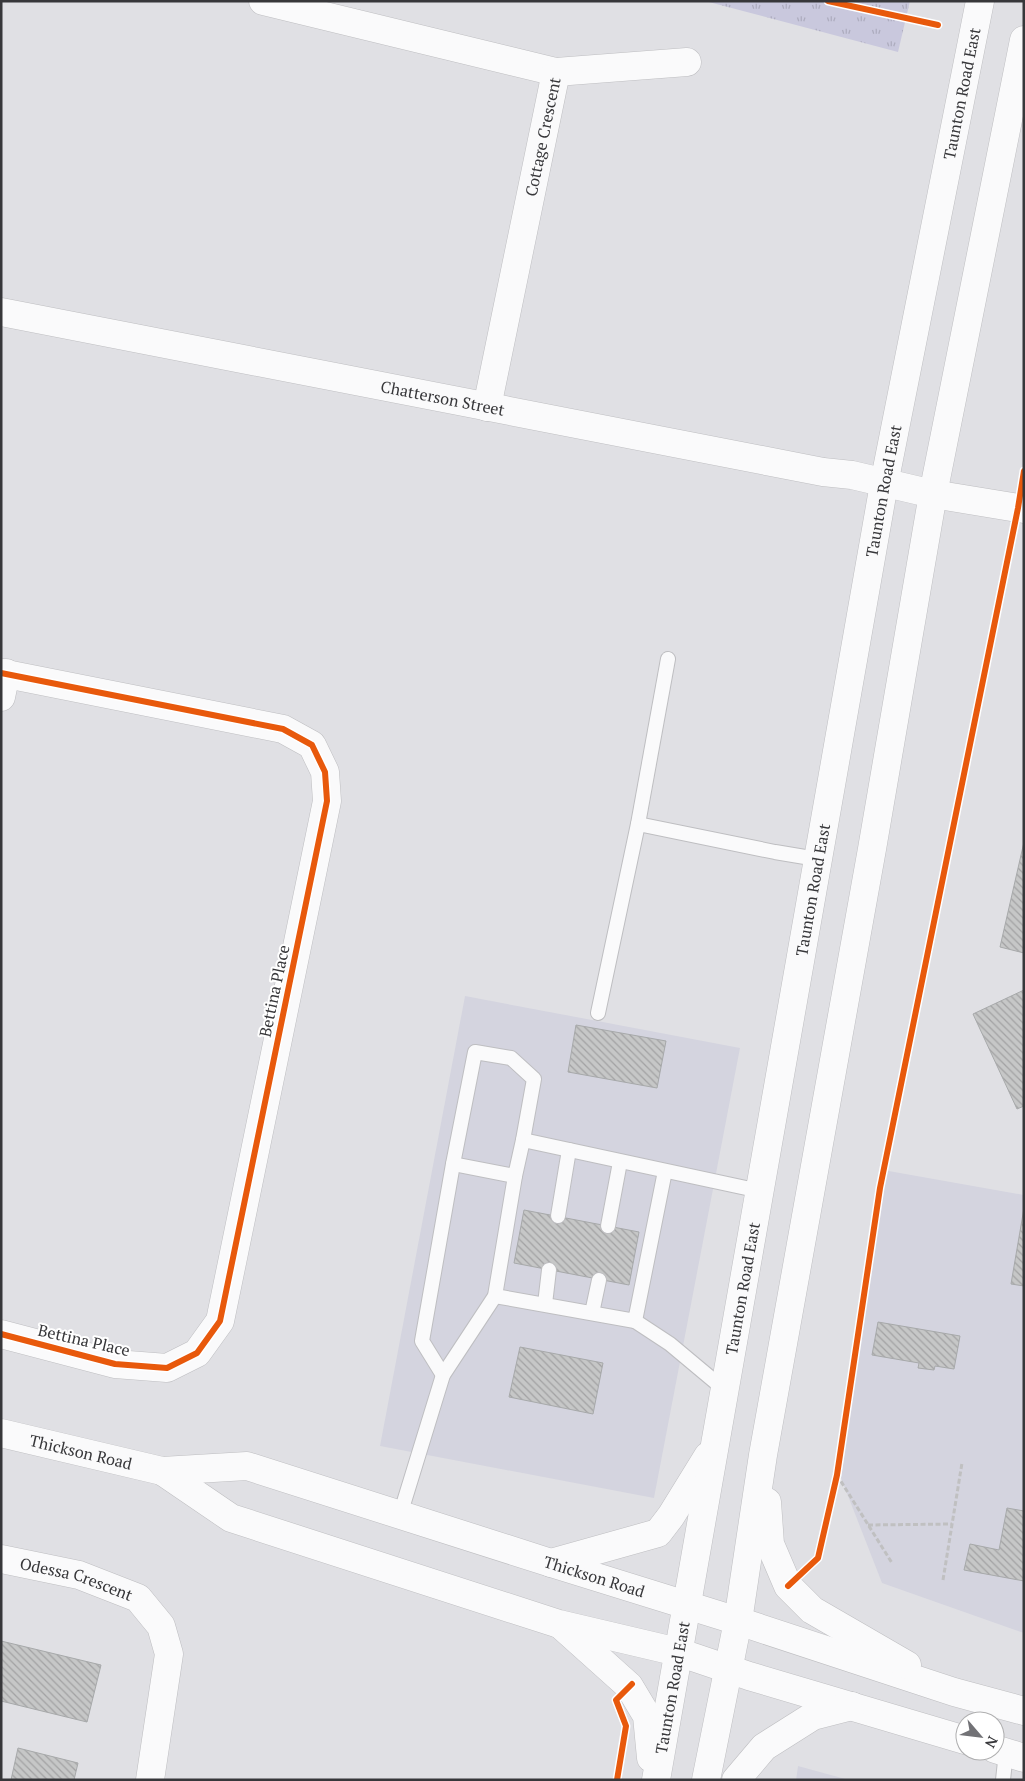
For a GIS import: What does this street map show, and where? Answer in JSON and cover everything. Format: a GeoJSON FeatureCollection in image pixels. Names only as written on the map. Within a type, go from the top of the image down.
{"type":"FeatureCollection","features":[{"type":"Feature","properties":{"kind":"main road","name":"Cottage Crescent"},"geometry":{"type":"LineString","coordinates":[[263,1],[556,72],[487,407]]}},
{"type":"Feature","properties":{"kind":"main road","name":"Taunton Road East"},"geometry":{"type":"LineString","coordinates":[[655,1780],[716,1444],[884,484],[980,1]]}},
{"type":"Feature","properties":{"kind":"main road"},"geometry":{"type":"LineString","coordinates":[[706,1780],[738,1621],[763,1455],[872,849],[933,494],[1024,40]]}},
{"type":"Feature","properties":{"kind":"main road"},"geometry":{"type":"LineString","coordinates":[[556,72],[686,62]]}},
{"type":"Feature","properties":{"kind":"main road","name":"Chatterson Street"},"geometry":{"type":"LineString","coordinates":[[1,312],[823,472],[852,475],[933,494],[1024,509]]}},
{"type":"Feature","properties":{"kind":"main road","name":"Bettina Place"},"geometry":{"type":"LineString","coordinates":[[1,1334],[115,1364],[167,1368],[197,1353],[220,1321],[327,800],[326,772],[312,745],[282,730],[3,681]]}},
{"type":"Feature","properties":{"kind":"main road","name":"Thickson Road"},"geometry":{"type":"LineString","coordinates":[[1,1433],[162,1471],[247,1466],[550,1564],[738,1621],[954,1692],[1024,1711]]}},
{"type":"Feature","properties":{"kind":"main road"},"geometry":{"type":"LineString","coordinates":[[550,1564],[658,1533],[671,1516],[716,1444]]}},
{"type":"Feature","properties":{"kind":"main road"},"geometry":{"type":"LineString","coordinates":[[763,1455],[770,1544],[788,1586],[812,1610],[954,1692]]}},
{"type":"Feature","properties":{"kind":"main road","name":"Thickson Road"},"geometry":{"type":"LineString","coordinates":[[162,1471],[231,1518],[559,1624],[678,1652],[728,1669],[955,1737]]}},
{"type":"Feature","properties":{"kind":"main road","name":"Odessa Crescent"},"geometry":{"type":"LineString","coordinates":[[1,1559],[79,1575],[138,1598],[161,1626],[169,1654],[150,1780]]}},
{"type":"Feature","properties":{"kind":"main road"},"geometry":{"type":"LineString","coordinates":[[559,1624],[629,1686],[647,1716],[655,1780]]}},
{"type":"Feature","properties":{"kind":"main road"},"geometry":{"type":"LineString","coordinates":[[736,1780],[764,1747],[813,1716],[853,1706]]}},
{"type":"Feature","properties":{"kind":"lane"},"geometry":{"type":"LineString","coordinates":[[598,1013],[638,824],[668,659]]}},
{"type":"Feature","properties":{"kind":"lane"},"geometry":{"type":"LineString","coordinates":[[638,824],[817,859]]}},
{"type":"Feature","properties":{"kind":"lane"},"geometry":{"type":"LineString","coordinates":[[400,1515],[443,1375],[495,1296],[534,1078],[511,1058],[475,1052],[453,1164],[422,1342],[443,1375]]}},
{"type":"Feature","properties":{"kind":"lane"},"geometry":{"type":"LineString","coordinates":[[523,1140],[620,1162],[760,1190]]}},
{"type":"Feature","properties":{"kind":"lane"},"geometry":{"type":"LineString","coordinates":[[558,1216],[569,1150]]}},
{"type":"Feature","properties":{"kind":"lane"},"geometry":{"type":"LineString","coordinates":[[608,1226],[620,1162]]}},
{"type":"Feature","properties":{"kind":"lane"},"geometry":{"type":"LineString","coordinates":[[453,1164],[515,1176]]}},
{"type":"Feature","properties":{"kind":"lane"},"geometry":{"type":"LineString","coordinates":[[635,1321],[666,1171]]}},
{"type":"Feature","properties":{"kind":"lane"},"geometry":{"type":"LineString","coordinates":[[545,1304],[549,1270]]}},
{"type":"Feature","properties":{"kind":"lane"},"geometry":{"type":"LineString","coordinates":[[592,1313],[598,1280]]}},
{"type":"Feature","properties":{"kind":"lane"},"geometry":{"type":"LineString","coordinates":[[495,1296],[635,1321],[670,1344],[725,1390]]}},
{"type":"Feature","properties":{"kind":"lane"},"geometry":{"type":"LineString","coordinates":[[1003,1780],[1008,1753]]}},
{"type":"Feature","properties":{"kind":"path"},"geometry":{"type":"LineString","coordinates":[[943,1580],[962,1464]]}},
{"type":"Feature","properties":{"kind":"path"},"geometry":{"type":"LineString","coordinates":[[835,1484],[838,1466]]}},
{"type":"Feature","properties":{"kind":"path"},"geometry":{"type":"LineString","coordinates":[[837,1475],[892,1563]]}},
{"type":"Feature","properties":{"kind":"path"},"geometry":{"type":"LineString","coordinates":[[868,1524],[952,1524]]}},
{"type":"Feature","properties":{"kind":"shaded area"},"geometry":{"type":"Polygon","coordinates":[[[465,996],[740,1048],[654,1498],[380,1446],[465,996]]]}},
{"type":"Feature","properties":{"kind":"shaded area"},"geometry":{"type":"Polygon","coordinates":[[[883,1170],[1024,1195],[1024,1633],[882,1583],[841,1478],[883,1170]]]}},
{"type":"Feature","properties":{"kind":"shaded area"},"geometry":{"type":"Polygon","coordinates":[[[798,1766],[849,1780],[796,1780],[798,1766]]]}},
{"type":"Feature","properties":{"kind":"green space"},"geometry":{"type":"Polygon","coordinates":[[[705,1],[910,1],[898,52],[705,1]]]}},
{"type":"Feature","properties":{"kind":"building"},"geometry":{"type":"Polygon","coordinates":[[[1024,842],[1024,953],[1000,947],[1024,842]]]}},
{"type":"Feature","properties":{"kind":"building"},"geometry":{"type":"Polygon","coordinates":[[[1024,990],[1024,1106],[1017,1109],[973,1014],[1024,990]]]}},
{"type":"Feature","properties":{"kind":"building"},"geometry":{"type":"Polygon","coordinates":[[[576,1025],[666,1041],[657,1088],[568,1072],[576,1025]]]}},
{"type":"Feature","properties":{"kind":"building"},"geometry":{"type":"Polygon","coordinates":[[[1024,1208],[1024,1286],[1011,1284],[1024,1208]]]}},
{"type":"Feature","properties":{"kind":"building"},"geometry":{"type":"Polygon","coordinates":[[[524,1210],[639,1232],[629,1285],[514,1263],[524,1210]]]}},
{"type":"Feature","properties":{"kind":"building"},"geometry":{"type":"Polygon","coordinates":[[[878,1322],[960,1336],[954,1369],[935,1366],[934,1370],[918,1368],[919,1363],[872,1355],[878,1322]]]}},
{"type":"Feature","properties":{"kind":"building"},"geometry":{"type":"Polygon","coordinates":[[[520,1347],[603,1363],[593,1414],[509,1397],[520,1347]]]}},
{"type":"Feature","properties":{"kind":"building"},"geometry":{"type":"Polygon","coordinates":[[[1007,1508],[1024,1511],[1024,1581],[964,1570],[970,1544],[999,1550],[1007,1508]]]}},
{"type":"Feature","properties":{"kind":"building"},"geometry":{"type":"Polygon","coordinates":[[[1,1641],[101,1665],[87,1722],[1,1701],[1,1641]]]}},
{"type":"Feature","properties":{"kind":"building"},"geometry":{"type":"Polygon","coordinates":[[[18,1748],[78,1763],[74,1780],[11,1780],[18,1748]]]}},
{"type":"Feature","properties":{"kind":"cycle path"},"geometry":{"type":"LineString","coordinates":[[828,1],[938,25]]}},
{"type":"Feature","properties":{"kind":"cycle path"},"geometry":{"type":"LineString","coordinates":[[788,1586],[818,1558],[837,1475],[880,1188],[1024,471]]}},
{"type":"Feature","properties":{"kind":"cycle path"},"geometry":{"type":"LineString","coordinates":[[1,673],[283,729],[312,745],[325,772],[327,801],[220,1321],[197,1353],[167,1368],[115,1364],[1,1334]]}},
{"type":"Feature","properties":{"kind":"cycle path"},"geometry":{"type":"LineString","coordinates":[[617,1780],[626,1726],[616,1700],[632,1684]]}}]}
